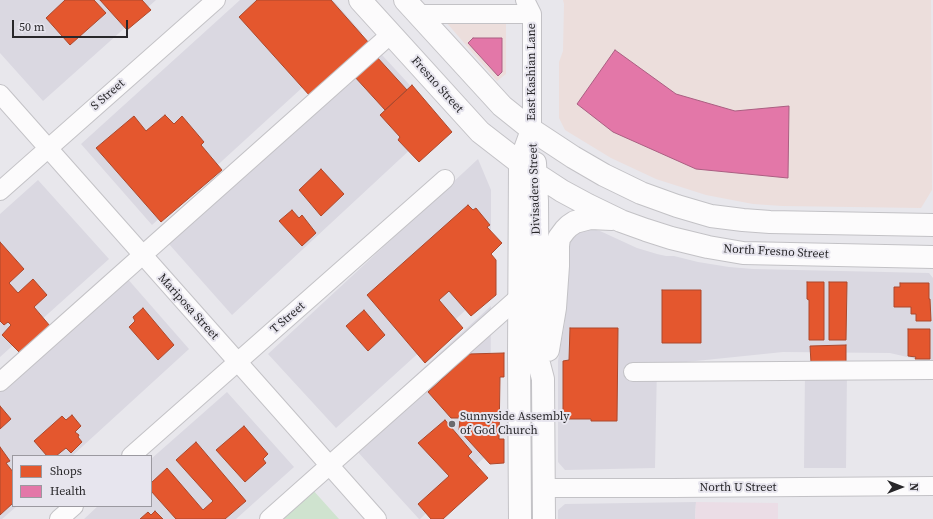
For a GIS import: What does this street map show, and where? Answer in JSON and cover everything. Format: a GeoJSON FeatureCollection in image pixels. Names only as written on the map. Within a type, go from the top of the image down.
{"type":"FeatureCollection","features":[{"type":"Feature","properties":{"kind":"main road","name":"Fresno Street"},"geometry":{"type":"LineString","coordinates":[[360,0],[480,132],[528,169]]}},
{"type":"Feature","properties":{"kind":"main road"},"geometry":{"type":"LineString","coordinates":[[411,7],[502,106],[532,130],[572,157],[641,193],[711,216],[743,220],[770,222],[933,225]]}},
{"type":"Feature","properties":{"kind":"main road","name":"Divisadero Street"},"geometry":{"type":"LineString","coordinates":[[520,519],[519,297],[532,130]]}},
{"type":"Feature","properties":{"kind":"main road","name":"Divisadero Street"},"geometry":{"type":"LineString","coordinates":[[528,169],[538,360],[543,379],[544,519]]}},
{"type":"Feature","properties":{"kind":"main road","name":"North Fresno Street"},"geometry":{"type":"LineString","coordinates":[[528,169],[575,198],[621,221],[671,238],[708,247],[743,253],[933,257]]}},
{"type":"Feature","properties":{"kind":"main road"},"geometry":{"type":"LineString","coordinates":[[543,379],[555,308],[559,238],[564,230],[569,226],[584,219],[597,218],[621,221]]}},
{"type":"Feature","properties":{"kind":"main road"},"geometry":{"type":"LineString","coordinates":[[519,358],[531,402],[532,466],[535,478],[540,486],[544,488]]}},
{"type":"Feature","properties":{"kind":"street","name":"S Street"},"geometry":{"type":"LineString","coordinates":[[0,191],[216,0]]}},
{"type":"Feature","properties":{"kind":"street"},"geometry":{"type":"LineString","coordinates":[[411,7],[532,5]]}},
{"type":"Feature","properties":{"kind":"street","name":"East Kashian Lane"},"geometry":{"type":"LineString","coordinates":[[532,5],[532,130]]}},
{"type":"Feature","properties":{"kind":"street"},"geometry":{"type":"LineString","coordinates":[[0,382],[391,34]]}},
{"type":"Feature","properties":{"kind":"street","name":"Mariposa Street"},"geometry":{"type":"LineString","coordinates":[[0,94],[377,519]]}},
{"type":"Feature","properties":{"kind":"street","name":"T Street"},"geometry":{"type":"LineString","coordinates":[[132,455],[445,179]]}},
{"type":"Feature","properties":{"kind":"street"},"geometry":{"type":"LineString","coordinates":[[269,519],[519,297]]}},
{"type":"Feature","properties":{"kind":"street"},"geometry":{"type":"LineString","coordinates":[[634,372],[933,370]]}},
{"type":"Feature","properties":{"kind":"street","name":"North U Street"},"geometry":{"type":"LineString","coordinates":[[544,488],[933,486]]}},
{"type":"Feature","properties":{"kind":"street"},"geometry":{"type":"LineString","coordinates":[[59,519],[73,507]]}},
{"type":"Feature","properties":{"kind":"shaded area"},"geometry":{"type":"Polygon","coordinates":[[[0,0],[156,0],[43,101],[0,53],[0,0]]]}},
{"type":"Feature","properties":{"kind":"shaded area"},"geometry":{"type":"Polygon","coordinates":[[[240,0],[333,0],[362,33],[152,225],[81,144],[240,0]]]}},
{"type":"Feature","properties":{"kind":"shaded area"},"geometry":{"type":"Polygon","coordinates":[[[563,0],[931,0],[932,190],[921,208],[782,206],[753,204],[706,195],[656,179],[611,158],[565,130],[559,118],[559,62],[563,51],[563,0]]]}},
{"type":"Feature","properties":{"kind":"shaded area"},"geometry":{"type":"Polygon","coordinates":[[[446,22],[506,23],[506,74],[497,81],[446,22]]]}},
{"type":"Feature","properties":{"kind":"shaded area"},"geometry":{"type":"Polygon","coordinates":[[[371,43],[442,120],[232,315],[161,235],[371,43]]]}},
{"type":"Feature","properties":{"kind":"shaded area"},"geometry":{"type":"Polygon","coordinates":[[[478,159],[491,190],[491,287],[336,428],[268,354],[478,159]]]}},
{"type":"Feature","properties":{"kind":"shaded area"},"geometry":{"type":"Polygon","coordinates":[[[38,180],[109,259],[0,357],[0,214],[38,180]]]}},
{"type":"Feature","properties":{"kind":"shaded area"},"geometry":{"type":"Polygon","coordinates":[[[592,229],[600,231],[637,248],[657,254],[729,267],[753,269],[929,273],[933,278],[933,363],[890,353],[783,352],[657,365],[655,468],[565,470],[558,462],[558,361],[565,322],[565,245],[578,230],[592,229]]]}},
{"type":"Feature","properties":{"kind":"shaded area"},"geometry":{"type":"Polygon","coordinates":[[[119,269],[189,349],[73,455],[12,455],[12,507],[16,507],[2,519],[0,519],[0,376],[119,269]]]}},
{"type":"Feature","properties":{"kind":"shaded area"},"geometry":{"type":"Polygon","coordinates":[[[491,306],[490,452],[419,519],[346,439],[491,306]]]}},
{"type":"Feature","properties":{"kind":"shaded area"},"geometry":{"type":"Polygon","coordinates":[[[805,370],[847,370],[846,468],[804,468],[805,370]]]}},
{"type":"Feature","properties":{"kind":"shaded area"},"geometry":{"type":"Polygon","coordinates":[[[227,392],[294,467],[236,519],[84,519],[97,507],[152,507],[152,458],[227,392]]]}},
{"type":"Feature","properties":{"kind":"shaded area"},"geometry":{"type":"Polygon","coordinates":[[[696,502],[695,519],[558,519],[558,510],[565,504],[696,502]]]}},
{"type":"Feature","properties":{"kind":"shaded area"},"geometry":{"type":"Polygon","coordinates":[[[696,502],[778,503],[778,519],[695,519],[696,502]]]}},
{"type":"Feature","properties":{"kind":"green space"},"geometry":{"type":"Polygon","coordinates":[[[312,489],[339,519],[278,519],[312,489]]]}},
{"type":"Feature","properties":{"kind":"building: Shops"},"geometry":{"type":"Polygon","coordinates":[[[65,0],[94,0],[106,13],[70,45],[46,18],[65,0]]]}},
{"type":"Feature","properties":{"kind":"building: Shops"},"geometry":{"type":"Polygon","coordinates":[[[100,0],[142,0],[151,10],[127,30],[100,0]]]}},
{"type":"Feature","properties":{"kind":"building: Shops"},"geometry":{"type":"Polygon","coordinates":[[[257,0],[331,0],[369,43],[310,96],[239,17],[257,0]]]}},
{"type":"Feature","properties":{"kind":"building: Shops"},"geometry":{"type":"Polygon","coordinates":[[[376,56],[407,90],[385,110],[354,76],[376,56]]]}},
{"type":"Feature","properties":{"kind":"building: Shops"},"geometry":{"type":"Polygon","coordinates":[[[412,85],[452,132],[419,162],[398,140],[400,137],[380,115],[412,85]]]}},
{"type":"Feature","properties":{"kind":"building: Shops"},"geometry":{"type":"Polygon","coordinates":[[[165,115],[174,124],[182,116],[204,142],[201,145],[222,170],[161,222],[96,148],[134,116],[146,131],[165,115]]]}},
{"type":"Feature","properties":{"kind":"building: Shops"},"geometry":{"type":"Polygon","coordinates":[[[321,169],[344,194],[321,216],[299,190],[321,169]]]}},
{"type":"Feature","properties":{"kind":"building: Shops"},"geometry":{"type":"Polygon","coordinates":[[[468,205],[473,210],[476,208],[490,225],[487,227],[502,243],[491,254],[496,260],[496,295],[471,316],[449,291],[439,300],[463,328],[425,363],[367,295],[468,205]]]}},
{"type":"Feature","properties":{"kind":"building: Shops"},"geometry":{"type":"Polygon","coordinates":[[[292,210],[299,218],[302,215],[316,233],[302,246],[279,221],[292,210]]]}},
{"type":"Feature","properties":{"kind":"building: Shops"},"geometry":{"type":"Polygon","coordinates":[[[0,242],[24,269],[9,283],[18,293],[33,279],[47,295],[34,307],[50,326],[20,353],[2,335],[11,325],[8,322],[4,325],[0,321],[0,242]]]}},
{"type":"Feature","properties":{"kind":"building: Shops"},"geometry":{"type":"Polygon","coordinates":[[[807,282],[824,282],[824,340],[809,340],[809,300],[807,299],[807,282]]]}},
{"type":"Feature","properties":{"kind":"building: Shops"},"geometry":{"type":"Polygon","coordinates":[[[829,282],[847,282],[846,340],[829,340],[829,282]]]}},
{"type":"Feature","properties":{"kind":"building: Shops"},"geometry":{"type":"Polygon","coordinates":[[[900,283],[929,283],[931,321],[916,321],[916,314],[911,314],[911,307],[894,307],[894,287],[900,287],[900,283]]]}},
{"type":"Feature","properties":{"kind":"building: Shops"},"geometry":{"type":"Polygon","coordinates":[[[662,290],[701,290],[701,343],[662,343],[662,290]]]}},
{"type":"Feature","properties":{"kind":"building: Shops"},"geometry":{"type":"Polygon","coordinates":[[[143,308],[174,345],[158,360],[129,327],[135,321],[133,317],[143,308]]]}},
{"type":"Feature","properties":{"kind":"building: Shops"},"geometry":{"type":"Polygon","coordinates":[[[364,310],[385,335],[368,351],[346,326],[364,310]]]}},
{"type":"Feature","properties":{"kind":"building: Shops"},"geometry":{"type":"Polygon","coordinates":[[[570,328],[618,328],[617,421],[563,419],[563,361],[569,360],[570,328]]]}},
{"type":"Feature","properties":{"kind":"building: Shops"},"geometry":{"type":"Polygon","coordinates":[[[908,329],[930,329],[930,359],[915,359],[916,357],[908,356],[908,329]]]}},
{"type":"Feature","properties":{"kind":"building: Shops"},"geometry":{"type":"Polygon","coordinates":[[[846,345],[846,362],[811,363],[810,346],[846,345]]]}},
{"type":"Feature","properties":{"kind":"building: Shops"},"geometry":{"type":"Polygon","coordinates":[[[504,353],[504,377],[500,377],[499,439],[504,439],[504,463],[490,464],[459,430],[460,418],[451,418],[428,392],[469,354],[504,353]]]}},
{"type":"Feature","properties":{"kind":"building: Shops"},"geometry":{"type":"Polygon","coordinates":[[[0,406],[11,419],[0,429],[0,406]]]}},
{"type":"Feature","properties":{"kind":"building: Shops"},"geometry":{"type":"Polygon","coordinates":[[[72,415],[81,426],[75,432],[79,435],[78,437],[82,442],[71,453],[66,448],[57,455],[46,455],[34,441],[62,416],[66,420],[72,415]]]}},
{"type":"Feature","properties":{"kind":"building: Shops"},"geometry":{"type":"Polygon","coordinates":[[[445,420],[472,452],[468,456],[488,478],[443,519],[431,519],[418,504],[449,476],[418,443],[445,420]]]}},
{"type":"Feature","properties":{"kind":"building: Shops"},"geometry":{"type":"Polygon","coordinates":[[[244,426],[268,454],[263,459],[266,463],[245,482],[216,450],[244,426]]]}},
{"type":"Feature","properties":{"kind":"building: Shops"},"geometry":{"type":"Polygon","coordinates":[[[196,442],[246,501],[225,519],[176,519],[152,492],[152,482],[167,468],[203,510],[213,501],[176,460],[196,442]]]}},
{"type":"Feature","properties":{"kind":"building: Shops"},"geometry":{"type":"Polygon","coordinates":[[[0,447],[10,461],[6,463],[12,471],[12,504],[0,515],[0,447]]]}},
{"type":"Feature","properties":{"kind":"building: Shops"},"geometry":{"type":"Polygon","coordinates":[[[155,511],[163,519],[140,519],[148,512],[151,515],[155,511]]]}},
{"type":"Feature","properties":{"kind":"building: Health"},"geometry":{"type":"Polygon","coordinates":[[[473,38],[502,38],[502,72],[498,76],[468,43],[473,38]]]}},
{"type":"Feature","properties":{"kind":"building: Health"},"geometry":{"type":"Polygon","coordinates":[[[615,50],[676,94],[735,111],[789,106],[788,178],[696,169],[613,132],[577,104],[615,50]]]}},
{"type":"Feature","properties":{"kind":"place","name":"Sunnyside Assembly of God Church"},"geometry":{"type":"Point","coordinates":[452,424]}}]}
